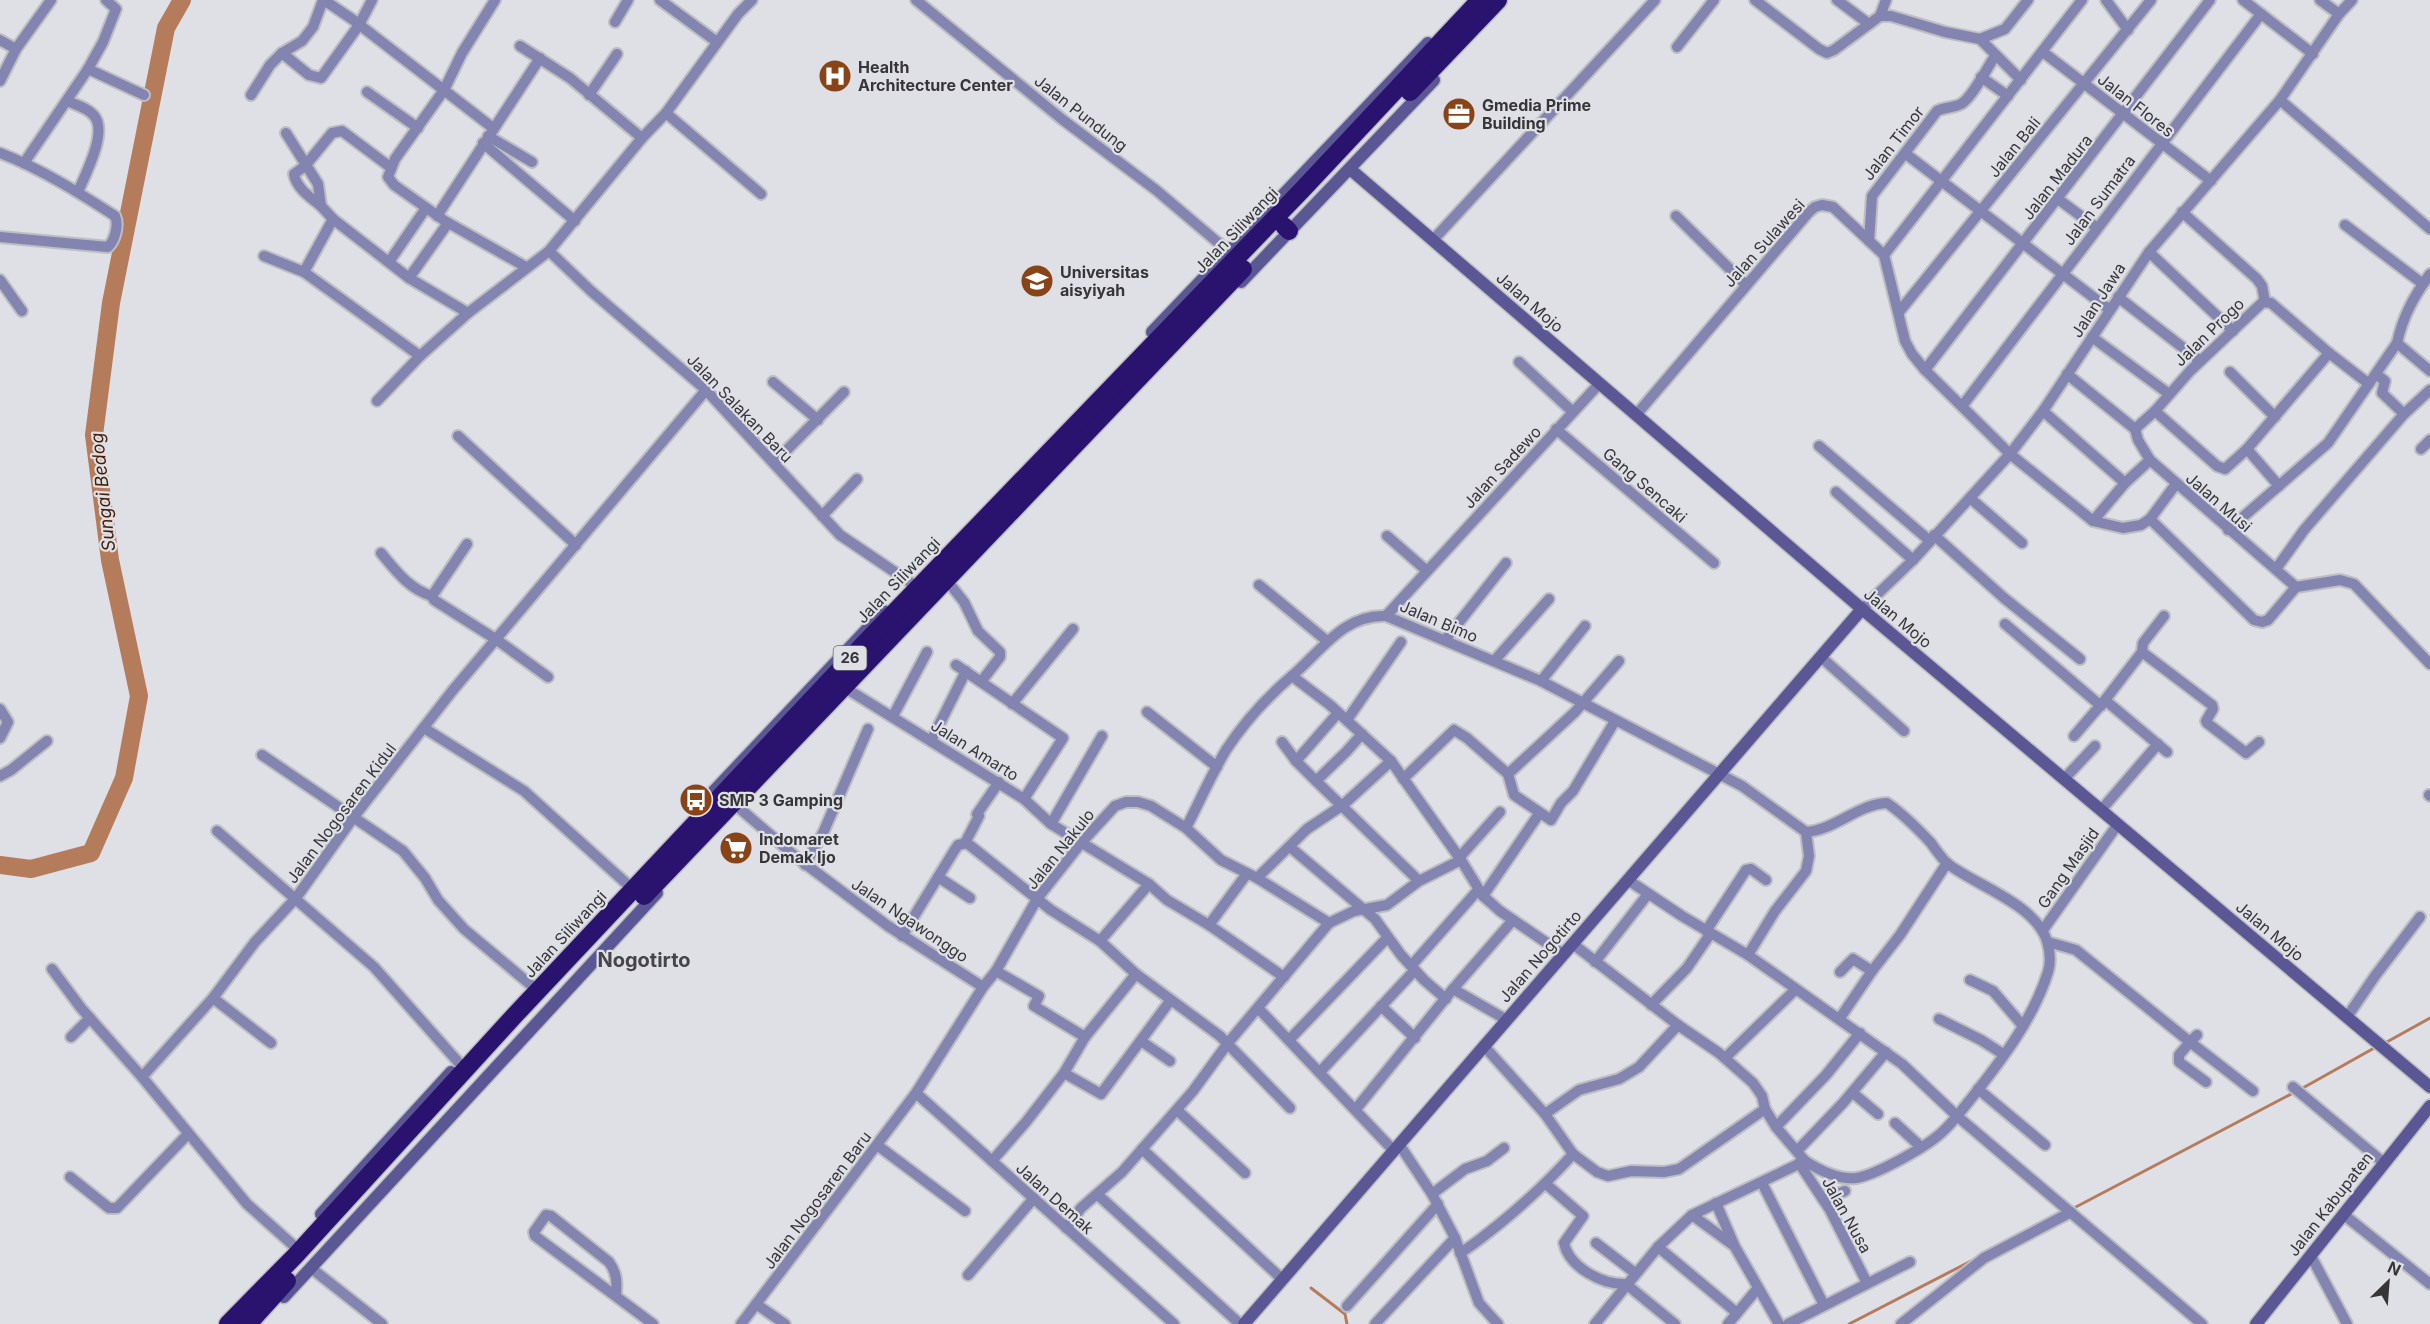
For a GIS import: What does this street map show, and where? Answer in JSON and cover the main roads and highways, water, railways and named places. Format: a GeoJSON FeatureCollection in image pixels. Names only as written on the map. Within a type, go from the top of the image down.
{"type":"FeatureCollection","features":[{"type":"Feature","properties":{"kind":"highway","name":"Jalan Siliwangi"},"geometry":{"type":"LineString","coordinates":[[680,849],[859,643],[1480,0]]}},
{"type":"Feature","properties":{"kind":"highway","name":"Jalan Siliwangi"},"geometry":{"type":"LineString","coordinates":[[228,1324],[295,1256],[395,1145],[680,849],[1286,228],[1498,0]]}},
{"type":"Feature","properties":{"kind":"highway","name":"Jalan Siliwangi"},"geometry":{"type":"LineString","coordinates":[[248,1324],[586,948]]}},
{"type":"Feature","properties":{"kind":"waterway","name":"Sungai Bedog"},"geometry":{"type":"LineString","coordinates":[[0,865],[31,869],[91,853],[124,778],[139,696],[110,560],[94,435],[111,303],[166,28],[182,0]]}},
{"type":"Feature","properties":{"kind":"waterway"},"geometry":{"type":"LineString","coordinates":[[2385,1043],[2430,1018]]}},
{"type":"Feature","properties":{"kind":"waterway"},"geometry":{"type":"LineString","coordinates":[[2301,1089],[2376,1047]]}},
{"type":"Feature","properties":{"kind":"waterway"},"geometry":{"type":"LineString","coordinates":[[2072,1209],[2295,1092]]}},
{"type":"Feature","properties":{"kind":"waterway"},"geometry":{"type":"LineString","coordinates":[[1849,1324],[1973,1260]]}},
{"type":"Feature","properties":{"kind":"waterway"},"geometry":{"type":"LineString","coordinates":[[1311,1288],[1345,1314],[1347,1324]]}},
{"type":"Feature","properties":{"kind":"place","name":"Health Architecture Center"},"geometry":{"type":"Point","coordinates":[835,76]}},
{"type":"Feature","properties":{"kind":"place","name":"Gmedia Prime Building"},"geometry":{"type":"Point","coordinates":[1459,114]}},
{"type":"Feature","properties":{"kind":"place","name":"Universitas aisyiyah"},"geometry":{"type":"Point","coordinates":[1037,281]}},
{"type":"Feature","properties":{"kind":"place","name":"SMP 3 Gamping"},"geometry":{"type":"Point","coordinates":[696,800]}},
{"type":"Feature","properties":{"kind":"place","name":"Indomaret Demak Ijo"},"geometry":{"type":"Point","coordinates":[736,848]}},
{"type":"Feature","properties":{"kind":"district","name":"Nogotirto"},"geometry":{"type":"Point","coordinates":[644,960]}}]}
